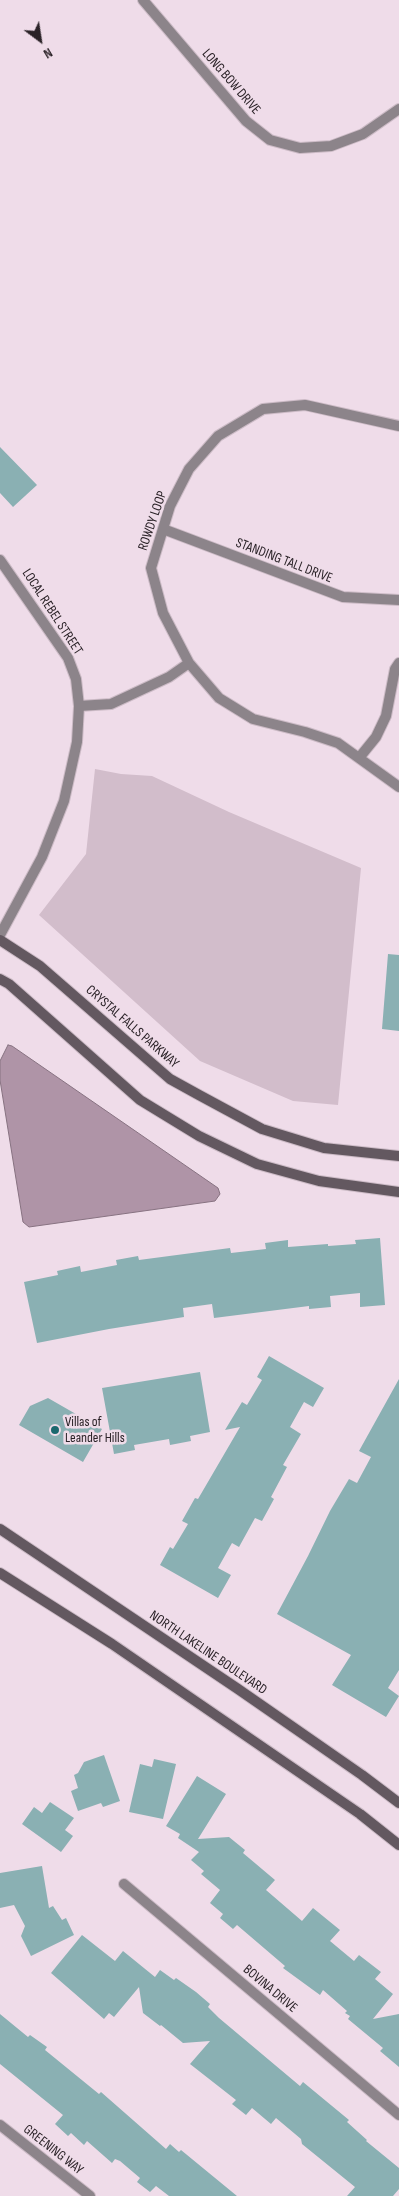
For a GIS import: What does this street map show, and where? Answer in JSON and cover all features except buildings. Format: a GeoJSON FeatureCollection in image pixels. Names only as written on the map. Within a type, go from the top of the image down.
{"type":"FeatureCollection","features":[{"type":"Feature","properties":{"kind":"main road","name":"CRYSTAL FALLS PARKWAY"},"geometry":{"type":"LineString","coordinates":[[0,940],[40,966],[170,1079],[199,1095],[262,1129],[324,1148],[399,1156]]}},
{"type":"Feature","properties":{"kind":"main road"},"geometry":{"type":"LineString","coordinates":[[0,979],[140,1100],[199,1136],[257,1164],[319,1181],[399,1192]]}},
{"type":"Feature","properties":{"kind":"main road","name":"NORTH LAKELINE BOULEVARD"},"geometry":{"type":"LineString","coordinates":[[0,1529],[246,1695],[362,1775],[399,1803]]}},
{"type":"Feature","properties":{"kind":"main road"},"geometry":{"type":"LineString","coordinates":[[0,1573],[112,1644],[360,1814],[399,1845]]}},
{"type":"Feature","properties":{"kind":"street","name":"LONG BOW DRIVE"},"geometry":{"type":"LineString","coordinates":[[142,0],[246,121],[270,140],[300,148],[331,146],[364,134],[399,109]]}},
{"type":"Feature","properties":{"kind":"street","name":"ROWDY LOOP"},"geometry":{"type":"LineString","coordinates":[[399,426],[305,406],[263,409],[218,436],[189,469],[170,506],[152,568],[163,613],[190,663],[219,698],[253,719],[338,742],[399,787]]}},
{"type":"Feature","properties":{"kind":"street","name":"STANDING TALL DRIVE"},"geometry":{"type":"LineString","coordinates":[[163,530],[343,597],[399,600]]}},
{"type":"Feature","properties":{"kind":"street","name":"LOCAL REBEL STREET"},"geometry":{"type":"LineString","coordinates":[[0,560],[68,658],[76,679],[79,706],[77,742],[64,802],[42,857],[0,935]]}},
{"type":"Feature","properties":{"kind":"street"},"geometry":{"type":"LineString","coordinates":[[79,706],[111,704],[168,677],[190,663]]}},
{"type":"Feature","properties":{"kind":"street"},"geometry":{"type":"LineString","coordinates":[[359,758],[376,737],[386,716],[395,669],[399,663]]}},
{"type":"Feature","properties":{"kind":"street","name":"BOVINA DRIVE"},"geometry":{"type":"LineString","coordinates":[[124,1884],[399,2114]]}},
{"type":"Feature","properties":{"kind":"street","name":"GREENING WAY"},"geometry":{"type":"LineString","coordinates":[[0,2125],[90,2196]]}},
{"type":"Feature","properties":{"kind":"shaded area"},"geometry":{"type":"Polygon","coordinates":[[[95,769],[121,774],[152,776],[229,812],[361,868],[338,1105],[293,1101],[200,1061],[39,915],[86,854],[95,769]]]}},
{"type":"Feature","properties":{"kind":"shaded area"},"geometry":{"type":"Polygon","coordinates":[[[8,1045],[218,1188],[220,1194],[215,1201],[29,1227],[23,1222],[0,1080],[0,1061],[8,1045]]]}},
{"type":"Feature","properties":{"kind":"place","name":"Villas of Leander Hills"},"geometry":{"type":"Point","coordinates":[55,1430]}}]}
